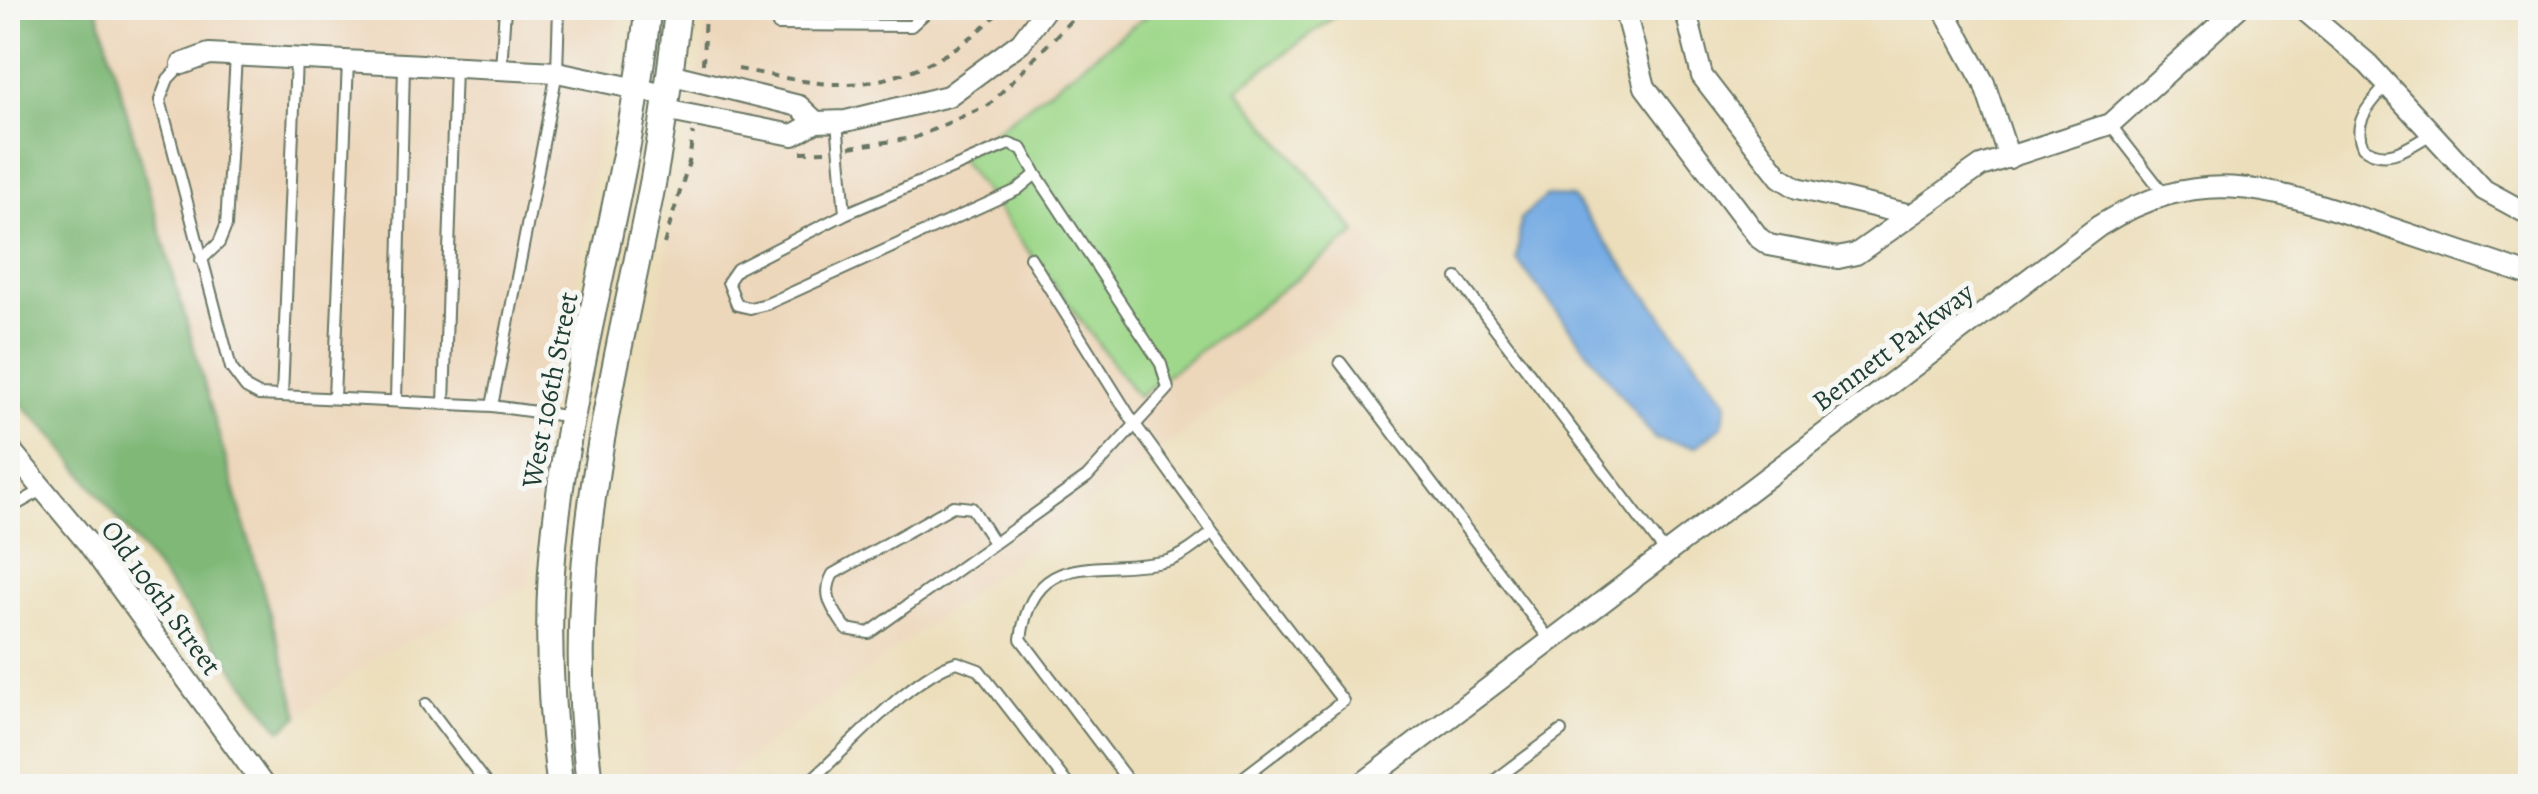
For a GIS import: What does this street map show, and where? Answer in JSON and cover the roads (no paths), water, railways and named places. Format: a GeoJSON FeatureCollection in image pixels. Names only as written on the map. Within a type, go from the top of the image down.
{"type":"FeatureCollection","features":[{"type":"Feature","properties":{"kind":"street","name":"West 106th Street"},"geometry":{"type":"LineString","coordinates":[[560,786],[549,624],[557,510],[638,88],[648,8]]}},
{"type":"Feature","properties":{"kind":"street","name":"West 106th Street"},"geometry":{"type":"LineString","coordinates":[[590,786],[581,670],[583,551],[591,482],[666,93],[678,8]]}},
{"type":"Feature","properties":{"kind":"street"},"geometry":{"type":"LineString","coordinates":[[666,93],[793,135],[827,122],[948,96],[1021,42],[1046,8]]}},
{"type":"Feature","properties":{"kind":"street"},"geometry":{"type":"LineString","coordinates":[[1624,8],[1645,86],[1758,238],[1769,245],[1838,258],[1856,254],[1980,166],[2110,124],[2238,8]]}},
{"type":"Feature","properties":{"kind":"street"},"geometry":{"type":"LineString","coordinates":[[1685,8],[1702,76],[1780,177],[1797,188],[1911,215]]}},
{"type":"Feature","properties":{"kind":"street"},"geometry":{"type":"LineString","coordinates":[[1943,8],[1984,83],[2009,158]]}},
{"type":"Feature","properties":{"kind":"street"},"geometry":{"type":"LineString","coordinates":[[2302,8],[2386,85],[2484,190],[2530,215]]}},
{"type":"Feature","properties":{"kind":"street"},"geometry":{"type":"LineString","coordinates":[[182,64],[209,54],[557,72],[666,93],[799,106],[827,122]]}},
{"type":"Feature","properties":{"kind":"street","name":"Bennett Parkway"},"geometry":{"type":"LineString","coordinates":[[1359,786],[2099,226],[2165,195],[2230,185],[2280,191],[2530,275]]}},
{"type":"Feature","properties":{"kind":"street","name":"Old 106th Street"},"geometry":{"type":"LineString","coordinates":[[8,447],[45,489],[264,786]]}},
{"type":"Feature","properties":{"kind":"lane"},"geometry":{"type":"LineString","coordinates":[[501,70],[505,8]]}},
{"type":"Feature","properties":{"kind":"lane"},"geometry":{"type":"LineString","coordinates":[[492,406],[557,72],[560,8]]}},
{"type":"Feature","properties":{"kind":"lane"},"geometry":{"type":"LineString","coordinates":[[778,8],[778,26],[911,26],[931,8]]}},
{"type":"Feature","properties":{"kind":"lane"},"geometry":{"type":"LineString","coordinates":[[201,260],[218,243],[226,226],[236,56]]}},
{"type":"Feature","properties":{"kind":"lane"},"geometry":{"type":"LineString","coordinates":[[282,396],[296,59]]}},
{"type":"Feature","properties":{"kind":"lane"},"geometry":{"type":"LineString","coordinates":[[334,398],[348,62]]}},
{"type":"Feature","properties":{"kind":"lane"},"geometry":{"type":"LineString","coordinates":[[182,64],[168,78],[160,100],[231,368],[246,388],[259,394],[492,406],[574,418]]}},
{"type":"Feature","properties":{"kind":"lane"},"geometry":{"type":"LineString","coordinates":[[396,402],[404,64]]}},
{"type":"Feature","properties":{"kind":"lane"},"geometry":{"type":"LineString","coordinates":[[444,404],[455,67]]}},
{"type":"Feature","properties":{"kind":"lane"},"geometry":{"type":"LineString","coordinates":[[2386,85],[2361,120],[2358,130],[2363,147],[2383,156],[2400,152],[2431,134]]}},
{"type":"Feature","properties":{"kind":"lane"},"geometry":{"type":"LineString","coordinates":[[827,122],[844,214]]}},
{"type":"Feature","properties":{"kind":"lane"},"geometry":{"type":"LineString","coordinates":[[2110,124],[2165,195]]}},
{"type":"Feature","properties":{"kind":"lane"},"geometry":{"type":"LineString","coordinates":[[994,543],[972,508],[953,506],[833,574],[826,587],[828,600],[846,629],[869,633],[994,543],[1087,476],[1168,388],[1162,364],[1022,150],[1009,144],[844,214],[736,269],[728,282],[737,304],[750,308],[768,304],[1017,190],[1036,174]]}},
{"type":"Feature","properties":{"kind":"lane"},"geometry":{"type":"LineString","coordinates":[[1030,257],[1134,423],[1343,700],[1232,786]]}},
{"type":"Feature","properties":{"kind":"lane"},"geometry":{"type":"LineString","coordinates":[[1456,278],[1666,554]]}},
{"type":"Feature","properties":{"kind":"lane"},"geometry":{"type":"LineString","coordinates":[[1340,362],[1550,641]]}},
{"type":"Feature","properties":{"kind":"lane"},"geometry":{"type":"LineString","coordinates":[[8,517],[16,504],[45,489]]}},
{"type":"Feature","properties":{"kind":"lane"},"geometry":{"type":"LineString","coordinates":[[1132,786],[1022,639],[1024,619],[1032,599],[1048,580],[1067,569],[1172,560],[1214,532]]}},
{"type":"Feature","properties":{"kind":"lane"},"geometry":{"type":"LineString","coordinates":[[804,786],[900,700],[936,671],[957,662],[979,670],[1069,786]]}},
{"type":"Feature","properties":{"kind":"lane"},"geometry":{"type":"LineString","coordinates":[[426,704],[488,786]]}},
{"type":"Feature","properties":{"kind":"lane"},"geometry":{"type":"LineString","coordinates":[[1487,786],[1561,731]]}},
{"type":"Feature","properties":{"kind":"water"},"geometry":{"type":"Polygon","coordinates":[[[1547,196],[1572,197],[1727,402],[1722,425],[1696,447],[1655,439],[1517,260],[1521,218],[1547,196]]]}}]}
